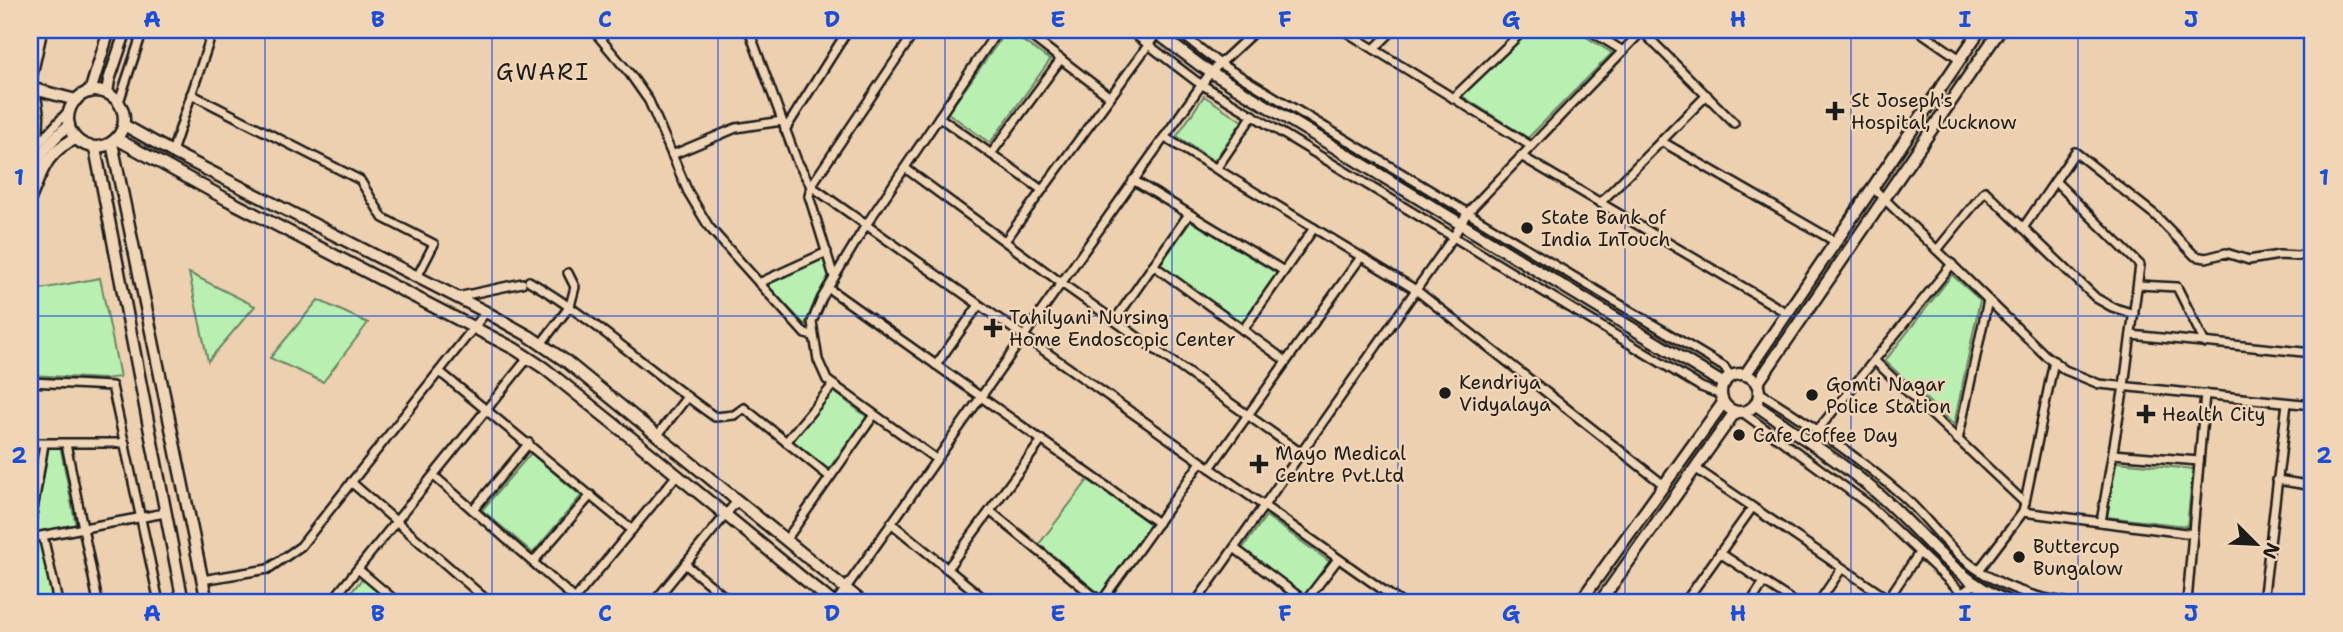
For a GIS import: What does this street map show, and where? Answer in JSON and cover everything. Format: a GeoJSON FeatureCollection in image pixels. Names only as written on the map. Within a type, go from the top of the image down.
{"type":"FeatureCollection","features":[{"type":"Feature","properties":{"kind":"street"},"geometry":{"type":"LineString","coordinates":[[37,143],[38,116],[31,88],[43,30]]}},
{"type":"Feature","properties":{"kind":"street"},"geometry":{"type":"LineString","coordinates":[[30,153],[73,104],[90,92],[109,30]]}},
{"type":"Feature","properties":{"kind":"street"},"geometry":{"type":"LineString","coordinates":[[107,93],[126,30]]}},
{"type":"Feature","properties":{"kind":"street"},"geometry":{"type":"LineString","coordinates":[[119,102],[143,30]]}},
{"type":"Feature","properties":{"kind":"street"},"geometry":{"type":"LineString","coordinates":[[172,152],[213,30]]}},
{"type":"Feature","properties":{"kind":"street"},"geometry":{"type":"LineString","coordinates":[[593,30],[630,74],[649,102],[688,191],[709,227],[805,334],[813,336]]}},
{"type":"Feature","properties":{"kind":"street"},"geometry":{"type":"LineString","coordinates":[[795,30],[750,33],[797,161],[811,186],[1398,602]]}},
{"type":"Feature","properties":{"kind":"street"},"geometry":{"type":"LineString","coordinates":[[785,130],[848,30]]}},
{"type":"Feature","properties":{"kind":"street"},"geometry":{"type":"LineString","coordinates":[[834,277],[809,196],[811,186],[916,30]]}},
{"type":"Feature","properties":{"kind":"street"},"geometry":{"type":"LineString","coordinates":[[936,459],[827,380],[818,360],[812,322],[834,277],[866,225],[998,30]]}},
{"type":"Feature","properties":{"kind":"street"},"geometry":{"type":"LineString","coordinates":[[1023,30],[1110,97]]}},
{"type":"Feature","properties":{"kind":"street"},"geometry":{"type":"LineString","coordinates":[[1129,30],[1202,84],[1701,387],[1725,390]]}},
{"type":"Feature","properties":{"kind":"street"},"geometry":{"type":"LineString","coordinates":[[1176,30],[1220,64],[1724,367],[1725,390]]}},
{"type":"Feature","properties":{"kind":"street"},"geometry":{"type":"LineString","coordinates":[[114,141],[474,326],[528,358],[834,602],[1202,84],[1211,72],[1256,30]]}},
{"type":"Feature","properties":{"kind":"street"},"geometry":{"type":"LineString","coordinates":[[1343,30],[1531,146]]}},
{"type":"Feature","properties":{"kind":"street"},"geometry":{"type":"LineString","coordinates":[[1374,49],[1393,30]]}},
{"type":"Feature","properties":{"kind":"street"},"geometry":{"type":"LineString","coordinates":[[1453,98],[1524,30]]}},
{"type":"Feature","properties":{"kind":"street"},"geometry":{"type":"LineString","coordinates":[[1589,30],[1623,51]]}},
{"type":"Feature","properties":{"kind":"street"},"geometry":{"type":"LineString","coordinates":[[1196,602],[1454,236],[1467,213],[1643,30],[1734,123]]}},
{"type":"Feature","properties":{"kind":"street"},"geometry":{"type":"LineString","coordinates":[[1917,30],[1960,59]]}},
{"type":"Feature","properties":{"kind":"street"},"geometry":{"type":"LineString","coordinates":[[1580,602],[1664,485],[1725,390],[1745,375],[1980,30]]}},
{"type":"Feature","properties":{"kind":"street"},"geometry":{"type":"LineString","coordinates":[[1756,405],[1758,388],[2000,30]]}},
{"type":"Feature","properties":{"kind":"street"},"geometry":{"type":"LineString","coordinates":[[1005,241],[1149,45],[1155,32],[1211,72],[1725,390],[1738,412],[1857,495],[1966,598],[1978,602]]}},
{"type":"Feature","properties":{"kind":"street"},"geometry":{"type":"LineString","coordinates":[[991,154],[1061,59]]}},
{"type":"Feature","properties":{"kind":"street"},"geometry":{"type":"LineString","coordinates":[[31,88],[73,104]]}},
{"type":"Feature","properties":{"kind":"street"},"geometry":{"type":"LineString","coordinates":[[73,104],[69,125],[76,139],[95,148],[114,141],[124,125],[123,108],[107,93],[90,92]]}},
{"type":"Feature","properties":{"kind":"street"},"geometry":{"type":"LineString","coordinates":[[191,94],[360,180],[383,218],[434,244],[417,277]]}},
{"type":"Feature","properties":{"kind":"street"},"geometry":{"type":"LineString","coordinates":[[1600,203],[1707,95]]}},
{"type":"Feature","properties":{"kind":"street"},"geometry":{"type":"LineString","coordinates":[[1216,169],[1253,115]]}},
{"type":"Feature","properties":{"kind":"street"},"geometry":{"type":"LineString","coordinates":[[939,117],[1042,190]]}},
{"type":"Feature","properties":{"kind":"street"},"geometry":{"type":"LineString","coordinates":[[672,155],[736,128],[782,121]]}},
{"type":"Feature","properties":{"kind":"street"},"geometry":{"type":"LineString","coordinates":[[30,173],[51,140],[69,125]]}},
{"type":"Feature","properties":{"kind":"street"},"geometry":{"type":"LineString","coordinates":[[124,125],[486,312],[541,345],[567,362],[862,602]]}},
{"type":"Feature","properties":{"kind":"street"},"geometry":{"type":"LineString","coordinates":[[1164,137],[1416,290],[1664,485]]}},
{"type":"Feature","properties":{"kind":"street"},"geometry":{"type":"LineString","coordinates":[[30,199],[43,167],[62,145],[76,139]]}},
{"type":"Feature","properties":{"kind":"street"},"geometry":{"type":"LineString","coordinates":[[114,141],[207,602]]}},
{"type":"Feature","properties":{"kind":"street"},"geometry":{"type":"LineString","coordinates":[[1661,141],[1836,242]]}},
{"type":"Feature","properties":{"kind":"street"},"geometry":{"type":"LineString","coordinates":[[95,148],[183,602]]}},
{"type":"Feature","properties":{"kind":"street"},"geometry":{"type":"LineString","coordinates":[[2023,228],[2075,152],[2155,215],[2195,256],[2206,258],[2226,253],[2249,260],[2279,255],[2300,256],[2313,249]]}},
{"type":"Feature","properties":{"kind":"street"},"geometry":{"type":"LineString","coordinates":[[1521,156],[1787,313]]}},
{"type":"Feature","properties":{"kind":"street"},"geometry":{"type":"LineString","coordinates":[[905,168],[1301,453]]}},
{"type":"Feature","properties":{"kind":"street"},"geometry":{"type":"LineString","coordinates":[[1133,180],[1284,271]]}},
{"type":"Feature","properties":{"kind":"street"},"geometry":{"type":"LineString","coordinates":[[2056,181],[2140,265],[2124,386],[2101,522]]}},
{"type":"Feature","properties":{"kind":"street"},"geometry":{"type":"LineString","coordinates":[[1872,188],[2065,370],[2099,384],[2313,405]]}},
{"type":"Feature","properties":{"kind":"street"},"geometry":{"type":"LineString","coordinates":[[1937,250],[1984,191],[2096,298],[2134,314]]}},
{"type":"Feature","properties":{"kind":"street"},"geometry":{"type":"LineString","coordinates":[[1115,320],[1189,214]]}},
{"type":"Feature","properties":{"kind":"street"},"geometry":{"type":"LineString","coordinates":[[1243,330],[1314,228]]}},
{"type":"Feature","properties":{"kind":"street"},"geometry":{"type":"LineString","coordinates":[[759,284],[827,252]]}},
{"type":"Feature","properties":{"kind":"street"},"geometry":{"type":"LineString","coordinates":[[1210,468],[1361,257]]}},
{"type":"Feature","properties":{"kind":"street"},"geometry":{"type":"LineString","coordinates":[[1817,431],[1876,362],[1952,264]]}},
{"type":"Feature","properties":{"kind":"street"},"geometry":{"type":"LineString","coordinates":[[1153,265],[1286,361]]}},
{"type":"Feature","properties":{"kind":"street"},"geometry":{"type":"LineString","coordinates":[[541,345],[570,306],[575,287],[568,273]]}},
{"type":"Feature","properties":{"kind":"street"},"geometry":{"type":"LineString","coordinates":[[457,297],[525,282],[570,306],[715,417],[734,415],[744,408],[830,477]]}},
{"type":"Feature","properties":{"kind":"street"},"geometry":{"type":"LineString","coordinates":[[2137,285],[2177,287],[2204,343]]}},
{"type":"Feature","properties":{"kind":"street"},"geometry":{"type":"LineString","coordinates":[[828,288],[1158,523]]}},
{"type":"Feature","properties":{"kind":"street"},"geometry":{"type":"LineString","coordinates":[[1958,440],[1988,300]]}},
{"type":"Feature","properties":{"kind":"street"},"geometry":{"type":"LineString","coordinates":[[936,365],[979,305]]}},
{"type":"Feature","properties":{"kind":"street"},"geometry":{"type":"LineString","coordinates":[[202,580],[268,569],[301,546],[486,312]]}},
{"type":"Feature","properties":{"kind":"street"},"geometry":{"type":"LineString","coordinates":[[2131,335],[2313,353]]}},
{"type":"Feature","properties":{"kind":"street"},"geometry":{"type":"LineString","coordinates":[[331,602],[489,410],[528,358]]}},
{"type":"Feature","properties":{"kind":"street"},"geometry":{"type":"LineString","coordinates":[[1979,570],[2023,512],[2054,361]]}},
{"type":"Feature","properties":{"kind":"street"},"geometry":{"type":"LineString","coordinates":[[1876,362],[2025,503]]}},
{"type":"Feature","properties":{"kind":"street"},"geometry":{"type":"LineString","coordinates":[[440,372],[632,530]]}},
{"type":"Feature","properties":{"kind":"street"},"geometry":{"type":"LineString","coordinates":[[1745,375],[1758,388],[1905,498],[1952,549],[1979,570],[2003,584],[2040,598],[2065,602]]}},
{"type":"Feature","properties":{"kind":"street"},"geometry":{"type":"LineString","coordinates":[[30,382],[112,386],[159,602]]}},
{"type":"Feature","properties":{"kind":"street"},"geometry":{"type":"LineString","coordinates":[[786,442],[833,385]]}},
{"type":"Feature","properties":{"kind":"street"},"geometry":{"type":"LineString","coordinates":[[2187,602],[2205,394]]}},
{"type":"Feature","properties":{"kind":"street"},"geometry":{"type":"LineString","coordinates":[[657,436],[687,397]]}},
{"type":"Feature","properties":{"kind":"street"},"geometry":{"type":"LineString","coordinates":[[2263,602],[2287,403]]}},
{"type":"Feature","properties":{"kind":"street"},"geometry":{"type":"LineString","coordinates":[[1600,602],[1738,412],[1756,405]]}},
{"type":"Feature","properties":{"kind":"street"},"geometry":{"type":"LineString","coordinates":[[1756,405],[1884,499],[1958,573],[1978,587],[2009,602]]}},
{"type":"Feature","properties":{"kind":"street"},"geometry":{"type":"LineString","coordinates":[[786,540],[874,415]]}},
{"type":"Feature","properties":{"kind":"street"},"geometry":{"type":"LineString","coordinates":[[947,569],[1042,440]]}},
{"type":"Feature","properties":{"kind":"street"},"geometry":{"type":"LineString","coordinates":[[30,443],[125,443]]}},
{"type":"Feature","properties":{"kind":"street"},"geometry":{"type":"LineString","coordinates":[[473,510],[529,443]]}},
{"type":"Feature","properties":{"kind":"street"},"geometry":{"type":"LineString","coordinates":[[30,528],[44,444]]}},
{"type":"Feature","properties":{"kind":"street"},"geometry":{"type":"LineString","coordinates":[[66,444],[99,602]]}},
{"type":"Feature","properties":{"kind":"street"},"geometry":{"type":"LineString","coordinates":[[2113,454],[2199,461]]}},
{"type":"Feature","properties":{"kind":"street"},"geometry":{"type":"LineString","coordinates":[[990,512],[1101,602],[1201,462]]}},
{"type":"Feature","properties":{"kind":"street"},"geometry":{"type":"LineString","coordinates":[[1695,468],[1887,601],[1919,553]]}},
{"type":"Feature","properties":{"kind":"street"},"geometry":{"type":"LineString","coordinates":[[434,476],[573,600],[677,475]]}},
{"type":"Feature","properties":{"kind":"street"},"geometry":{"type":"LineString","coordinates":[[2277,480],[2313,486]]}},
{"type":"Feature","properties":{"kind":"street"},"geometry":{"type":"LineString","coordinates":[[351,482],[489,602]]}},
{"type":"Feature","properties":{"kind":"street"},"geometry":{"type":"LineString","coordinates":[[533,562],[591,495]]}},
{"type":"Feature","properties":{"kind":"street"},"geometry":{"type":"LineString","coordinates":[[654,602],[737,501]]}},
{"type":"Feature","properties":{"kind":"street"},"geometry":{"type":"LineString","coordinates":[[1685,602],[1752,508]]}},
{"type":"Feature","properties":{"kind":"street"},"geometry":{"type":"LineString","coordinates":[[2023,512],[2193,534]]}},
{"type":"Feature","properties":{"kind":"street"},"geometry":{"type":"LineString","coordinates":[[30,538],[165,513]]}},
{"type":"Feature","properties":{"kind":"street"},"geometry":{"type":"LineString","coordinates":[[891,523],[988,602]]}},
{"type":"Feature","properties":{"kind":"street"},"geometry":{"type":"LineString","coordinates":[[43,536],[58,602]]}},
{"type":"Feature","properties":{"kind":"street"},"geometry":{"type":"LineString","coordinates":[[1234,548],[1305,602],[1338,559]]}},
{"type":"Feature","properties":{"kind":"street"},"geometry":{"type":"LineString","coordinates":[[1720,553],[1794,602]]}},
{"type":"Feature","properties":{"kind":"street"},"geometry":{"type":"LineString","coordinates":[[685,564],[731,602]]}},
{"type":"Feature","properties":{"kind":"street"},"geometry":{"type":"LineString","coordinates":[[1819,602],[1842,568]]}},
{"type":"Feature","properties":{"kind":"street"},"geometry":{"type":"LineString","coordinates":[[359,570],[397,602]]}},
{"type":"Feature","properties":{"kind":"street"},"geometry":{"type":"LineString","coordinates":[[1956,602],[1966,598],[1990,576]]}},
{"type":"Feature","properties":{"kind":"street"},"geometry":{"type":"LineString","coordinates":[[1751,602],[1764,582]]}},
{"type":"Feature","properties":{"kind":"green space"},"geometry":{"type":"Polygon","coordinates":[[[1007,30],[1050,60],[990,143],[948,113],[1007,30]]]}},
{"type":"Feature","properties":{"kind":"green space"},"geometry":{"type":"Polygon","coordinates":[[[1531,30],[1575,30],[1612,53],[1528,138],[1462,96],[1531,30]]]}},
{"type":"Feature","properties":{"kind":"green space"},"geometry":{"type":"Polygon","coordinates":[[[1204,96],[1242,121],[1214,161],[1177,136],[1204,96]]]}},
{"type":"Feature","properties":{"kind":"green space"},"geometry":{"type":"Polygon","coordinates":[[[1191,221],[1278,274],[1244,324],[1160,265],[1191,221]]]}},
{"type":"Feature","properties":{"kind":"green space"},"geometry":{"type":"Polygon","coordinates":[[[824,257],[829,275],[805,325],[766,284],[824,257]]]}},
{"type":"Feature","properties":{"kind":"green space"},"geometry":{"type":"Polygon","coordinates":[[[189,273],[255,306],[208,361],[189,273]]]}},
{"type":"Feature","properties":{"kind":"green space"},"geometry":{"type":"Polygon","coordinates":[[[1952,275],[1980,300],[1954,425],[1885,361],[1952,275]]]}},
{"type":"Feature","properties":{"kind":"green space"},"geometry":{"type":"Polygon","coordinates":[[[100,278],[120,377],[104,379],[30,375],[30,291],[100,278]]]}},
{"type":"Feature","properties":{"kind":"green space"},"geometry":{"type":"Polygon","coordinates":[[[318,300],[368,323],[323,382],[270,358],[318,300]]]}},
{"type":"Feature","properties":{"kind":"green space"},"geometry":{"type":"Polygon","coordinates":[[[833,391],[867,417],[827,471],[792,441],[833,391]]]}},
{"type":"Feature","properties":{"kind":"green space"},"geometry":{"type":"Polygon","coordinates":[[[49,445],[60,445],[76,526],[34,532],[49,445]]]}},
{"type":"Feature","properties":{"kind":"green space"},"geometry":{"type":"Polygon","coordinates":[[[531,453],[581,496],[533,553],[482,510],[531,453]]]}},
{"type":"Feature","properties":{"kind":"green space"},"geometry":{"type":"Polygon","coordinates":[[[2116,462],[2193,469],[2187,526],[2107,517],[2116,462]]]}},
{"type":"Feature","properties":{"kind":"green space"},"geometry":{"type":"Polygon","coordinates":[[[1088,480],[1152,525],[1101,595],[1039,544],[1088,480]]]}},
{"type":"Feature","properties":{"kind":"green space"},"geometry":{"type":"Polygon","coordinates":[[[1266,516],[1330,562],[1304,598],[1240,552],[1266,516]]]}},
{"type":"Feature","properties":{"kind":"green space"},"geometry":{"type":"Polygon","coordinates":[[[40,541],[53,602],[30,602],[33,543],[40,541]]]}},
{"type":"Feature","properties":{"kind":"green space"},"geometry":{"type":"Polygon","coordinates":[[[362,579],[389,602],[343,602],[362,579]]]}},
{"type":"Feature","properties":{"kind":"place","name":"St Joseph's Hospital, Lucknow"},"geometry":{"type":"Point","coordinates":[1835,111]}},
{"type":"Feature","properties":{"kind":"place","name":"State Bank of India InTouch"},"geometry":{"type":"Point","coordinates":[1527,228]}},
{"type":"Feature","properties":{"kind":"place","name":"Tahilyani Nursing Home Endoscopic Center"},"geometry":{"type":"Point","coordinates":[993,328]}},
{"type":"Feature","properties":{"kind":"place","name":"Kendriya Vidyalaya"},"geometry":{"type":"Point","coordinates":[1445,393]}},
{"type":"Feature","properties":{"kind":"place","name":"Gomti Nagar Police Station"},"geometry":{"type":"Point","coordinates":[1812,395]}},
{"type":"Feature","properties":{"kind":"place","name":"Health City"},"geometry":{"type":"Point","coordinates":[2146,414]}},
{"type":"Feature","properties":{"kind":"place","name":"Cafe Coffee Day"},"geometry":{"type":"Point","coordinates":[1739,435]}},
{"type":"Feature","properties":{"kind":"place","name":"Mayo Medical Centre Pvt.Ltd"},"geometry":{"type":"Point","coordinates":[1259,464]}},
{"type":"Feature","properties":{"kind":"place","name":"Buttercup Bungalow"},"geometry":{"type":"Point","coordinates":[2019,557]}},
{"type":"Feature","properties":{"kind":"district","name":"GWARI"},"geometry":{"type":"Point","coordinates":[543,72]}}]}
